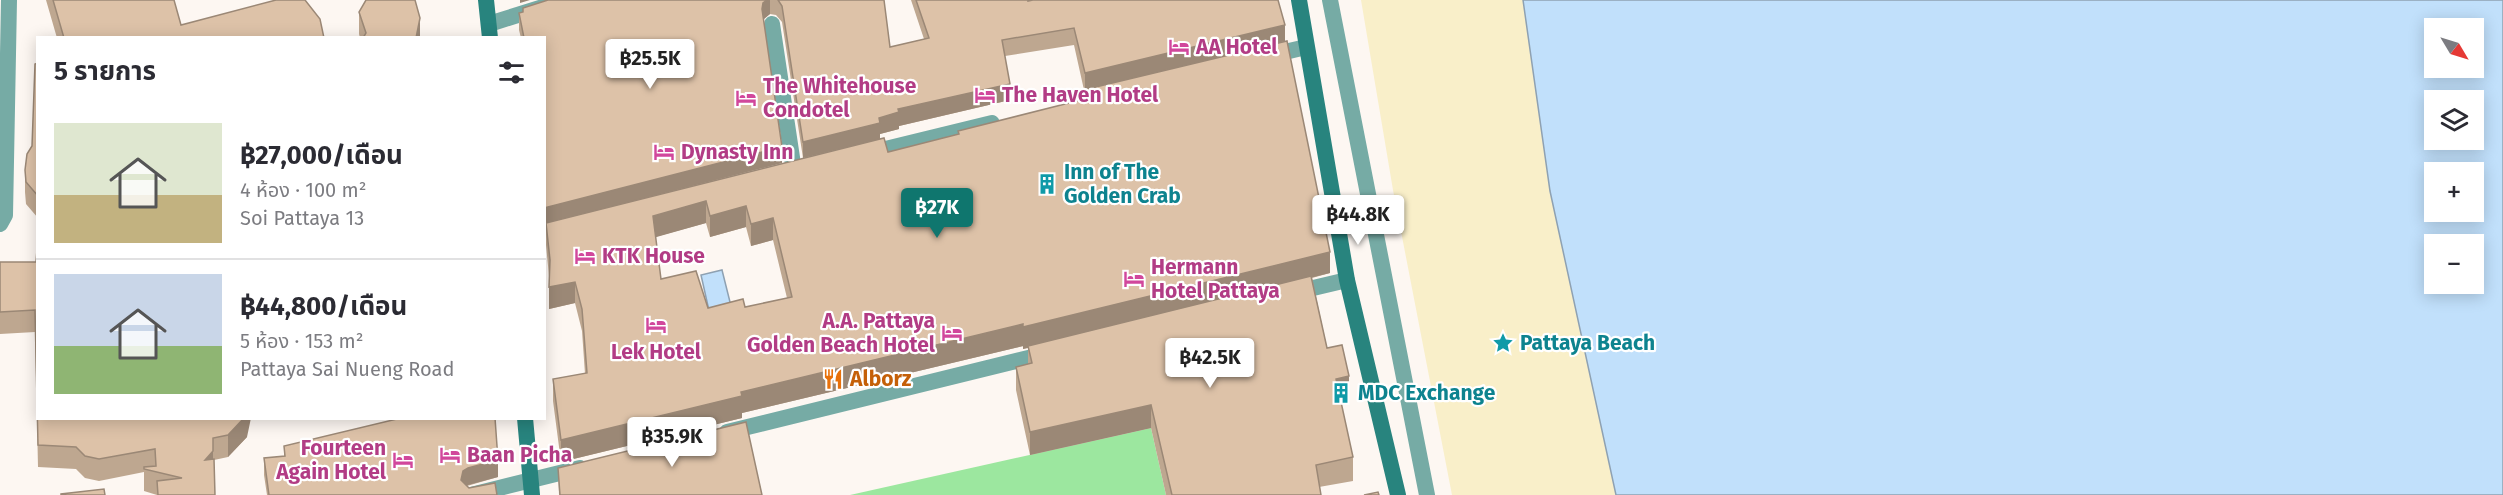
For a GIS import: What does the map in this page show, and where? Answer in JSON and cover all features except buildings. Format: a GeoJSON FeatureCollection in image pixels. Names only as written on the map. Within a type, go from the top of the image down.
{"type":"FeatureCollection","features":[{"type":"Feature","properties":{"kind":"main road"},"geometry":{"type":"LineString","coordinates":[[486,0],[490,31]]}},
{"type":"Feature","properties":{"kind":"main road"},"geometry":{"type":"LineString","coordinates":[[1299,0],[1347,280],[1398,495]]}},
{"type":"Feature","properties":{"kind":"main road"},"geometry":{"type":"LineString","coordinates":[[525,420],[531,487]]}},
{"type":"Feature","properties":{"kind":"street"},"geometry":{"type":"LineString","coordinates":[[2,220],[9,0]]}},
{"type":"Feature","properties":{"kind":"street"},"geometry":{"type":"LineString","coordinates":[[490,31],[566,0]]}},
{"type":"Feature","properties":{"kind":"street"},"geometry":{"type":"LineString","coordinates":[[1330,0],[1428,495]]}},
{"type":"Feature","properties":{"kind":"street"},"geometry":{"type":"LineString","coordinates":[[772,24],[788,172],[814,166]]}},
{"type":"Feature","properties":{"kind":"street"},"geometry":{"type":"LineString","coordinates":[[1248,61],[1306,47]]}},
{"type":"Feature","properties":{"kind":"street"},"geometry":{"type":"LineString","coordinates":[[853,156],[1004,120]]}},
{"type":"Feature","properties":{"kind":"street"},"geometry":{"type":"LineString","coordinates":[[1278,297],[1347,280]]}},
{"type":"Feature","properties":{"kind":"street"},"geometry":{"type":"LineString","coordinates":[[716,434],[1060,350]]}},
{"type":"Feature","properties":{"kind":"street"},"geometry":{"type":"LineString","coordinates":[[471,495],[531,487],[600,463]]}},
{"type":"Feature","properties":{"kind":"green space"},"geometry":{"type":"Polygon","coordinates":[[[1151,428],[1166,495],[850,495],[1151,428]]]}},
{"type":"Feature","properties":{"kind":"sand","name":"Pattaya Beach"},"geometry":{"type":"Polygon","coordinates":[[[1361,0],[1523,0],[1550,191],[1616,495],[1452,495],[1393,190],[1361,0]]]}},
{"type":"Feature","properties":{"kind":"water"},"geometry":{"type":"Polygon","coordinates":[[[1523,0],[2503,0],[2503,495],[1616,495],[1550,191],[1523,0]]]}},
{"type":"Feature","properties":{"kind":"water"},"geometry":{"type":"Polygon","coordinates":[[[722,270],[732,310],[710,315],[701,275],[722,270]]]}},
{"type":"Feature","properties":{"kind":"place","name":"AA Hotel"},"geometry":{"type":"Point","coordinates":[1179,47]}},
{"type":"Feature","properties":{"kind":"place","name":"The Haven Hotel"},"geometry":{"type":"Point","coordinates":[985,95]}},
{"type":"Feature","properties":{"kind":"place","name":"The Whitehouse Condotel"},"geometry":{"type":"Point","coordinates":[746,98]}},
{"type":"Feature","properties":{"kind":"place","name":"Dynasty Inn"},"geometry":{"type":"Point","coordinates":[664,152]}},
{"type":"Feature","properties":{"kind":"place","name":"Inn of The Golden Crab"},"geometry":{"type":"Point","coordinates":[1047,184]}},
{"type":"Feature","properties":{"kind":"place","name":"KTK House"},"geometry":{"type":"Point","coordinates":[585,256]}},
{"type":"Feature","properties":{"kind":"place","name":"Hermann Hotel Pattaya"},"geometry":{"type":"Point","coordinates":[1134,279]}},
{"type":"Feature","properties":{"kind":"place","name":"Lek Hotel"},"geometry":{"type":"Point","coordinates":[656,325]}},
{"type":"Feature","properties":{"kind":"place","name":"A.A. Pattaya Golden Beach Hotel"},"geometry":{"type":"Point","coordinates":[952,333]}},
{"type":"Feature","properties":{"kind":"place","name":"Pattaya Beach"},"geometry":{"type":"Point","coordinates":[1503,343]}},
{"type":"Feature","properties":{"kind":"place","name":"Alborz"},"geometry":{"type":"Point","coordinates":[833,379]}},
{"type":"Feature","properties":{"kind":"place","name":"MDC Exchange"},"geometry":{"type":"Point","coordinates":[1341,393]}},
{"type":"Feature","properties":{"kind":"place","name":"Baan Picha"},"geometry":{"type":"Point","coordinates":[450,455]}},
{"type":"Feature","properties":{"kind":"place","name":"Fourteen Again Hotel"},"geometry":{"type":"Point","coordinates":[403,460]}}]}
